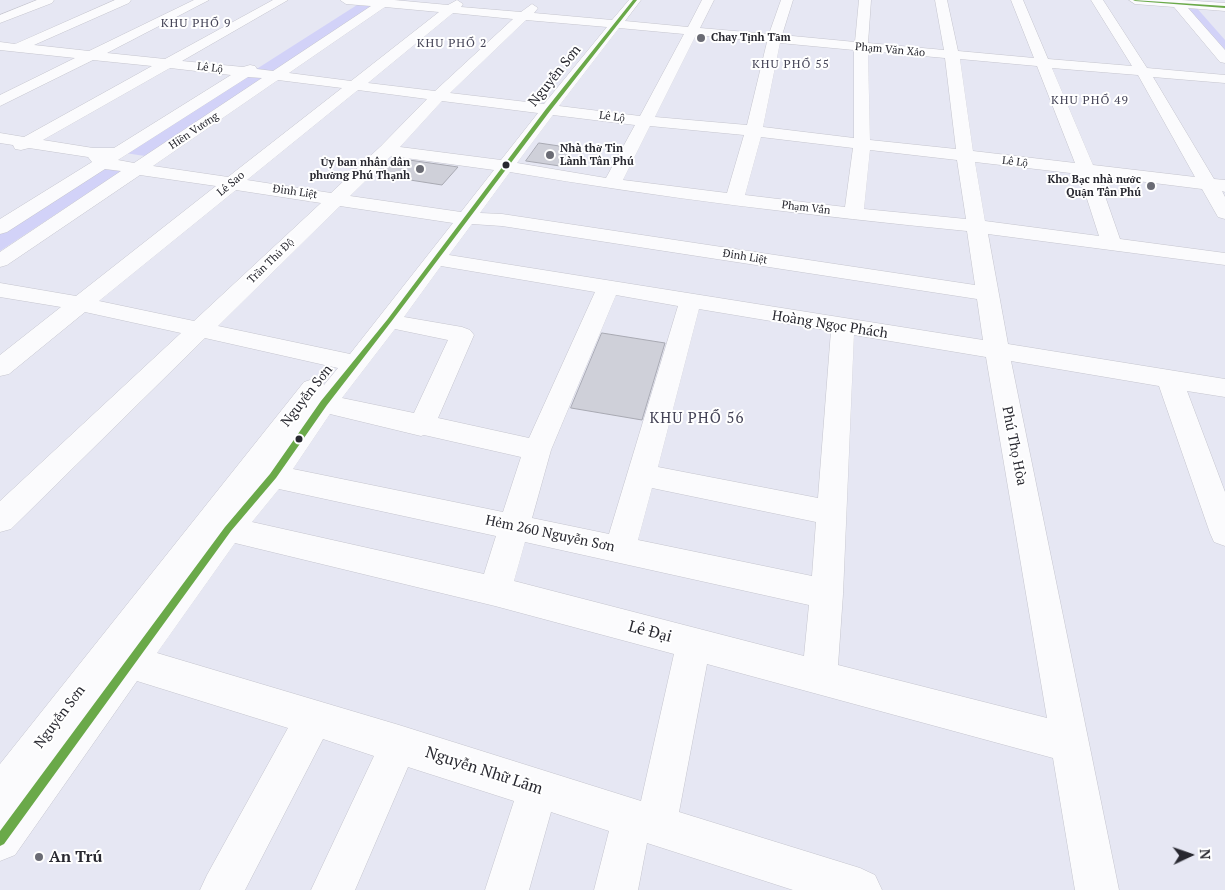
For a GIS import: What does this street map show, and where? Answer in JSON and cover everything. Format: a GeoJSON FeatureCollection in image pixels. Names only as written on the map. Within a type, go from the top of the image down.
{"type":"FeatureCollection","features":[{"type":"Feature","properties":{"kind":"street"},"geometry":{"type":"LineString","coordinates":[[0,19],[48,0]]}},
{"type":"Feature","properties":{"kind":"street"},"geometry":{"type":"LineString","coordinates":[[0,56],[124,0]]}},
{"type":"Feature","properties":{"kind":"street"},"geometry":{"type":"LineString","coordinates":[[0,101],[203,0]]}},
{"type":"Feature","properties":{"kind":"street"},"geometry":{"type":"LineString","coordinates":[[27,142],[282,0]]}},
{"type":"Feature","properties":{"kind":"street","name":"Trần Thủ Độ"},"geometry":{"type":"LineString","coordinates":[[0,520],[343,193],[438,96],[540,0]]}},
{"type":"Feature","properties":{"kind":"street","name":"Nguyễn Sơn"},"geometry":{"type":"LineString","coordinates":[[3,786],[119,658],[273,476],[324,403],[345,362],[389,321],[436,259],[462,212],[539,108],[611,16],[635,0]]}},
{"type":"Feature","properties":{"kind":"street"},"geometry":{"type":"LineString","coordinates":[[612,184],[708,0]]}},
{"type":"Feature","properties":{"kind":"street"},"geometry":{"type":"LineString","coordinates":[[734,199],[754,131],[774,39],[787,0]]}},
{"type":"Feature","properties":{"kind":"street"},"geometry":{"type":"LineString","coordinates":[[854,214],[862,144],[861,47],[865,0]]}},
{"type":"Feature","properties":{"kind":"street","name":"Phú Thọ Hòa"},"geometry":{"type":"LineString","coordinates":[[941,0],[952,55],[965,156],[997,352],[1097,890]]}},
{"type":"Feature","properties":{"kind":"street"},"geometry":{"type":"LineString","coordinates":[[1017,0],[1086,169],[1112,245]]}},
{"type":"Feature","properties":{"kind":"street"},"geometry":{"type":"LineString","coordinates":[[1097,0],[1217,185],[1225,213]]}},
{"type":"Feature","properties":{"kind":"street"},"geometry":{"type":"LineString","coordinates":[[1135,0],[1199,2],[1225,7]]}},
{"type":"Feature","properties":{"kind":"street","name":"Phạm Văn Xảo"},"geometry":{"type":"LineString","coordinates":[[351,3],[386,2],[457,5],[524,16],[611,16],[691,32],[1225,79]]}},
{"type":"Feature","properties":{"kind":"street","name":"Hiền Vương"},"geometry":{"type":"LineString","coordinates":[[0,260],[386,2]]}},
{"type":"Feature","properties":{"kind":"street"},"geometry":{"type":"LineString","coordinates":[[1177,2],[1225,59]]}},
{"type":"Feature","properties":{"kind":"street"},"geometry":{"type":"LineString","coordinates":[[1199,2],[1214,18]]}},
{"type":"Feature","properties":{"kind":"street","name":"Lê Sao"},"geometry":{"type":"LineString","coordinates":[[0,368],[457,5]]}},
{"type":"Feature","properties":{"kind":"street","name":"Lê Lộ"},"geometry":{"type":"LineString","coordinates":[[0,46],[245,72],[644,121],[754,131],[1217,185]]}},
{"type":"Feature","properties":{"kind":"street","name":"Hiền Vương"},"geometry":{"type":"LineString","coordinates":[[0,228],[105,157],[269,57]]}},
{"type":"Feature","properties":{"kind":"street","name":"Đinh Liệt"},"geometry":{"type":"LineString","coordinates":[[3,146],[27,142],[145,164],[343,193],[502,220],[988,294]]}},
{"type":"Feature","properties":{"kind":"street","name":"Phạm Vấn"},"geometry":{"type":"LineString","coordinates":[[387,150],[497,165],[612,184],[854,214],[976,226],[1225,259]]}},
{"type":"Feature","properties":{"kind":"street","name":"Nguyễn Sơn"},"geometry":{"type":"LineString","coordinates":[[0,840],[119,658],[345,362],[416,256],[462,212]]}},
{"type":"Feature","properties":{"kind":"street","name":"Hoàng Ngọc Phách"},"geometry":{"type":"LineString","coordinates":[[436,259],[1225,388]]}},
{"type":"Feature","properties":{"kind":"street"},"geometry":{"type":"LineString","coordinates":[[495,591],[537,450],[608,288]]}},
{"type":"Feature","properties":{"kind":"street"},"geometry":{"type":"LineString","coordinates":[[0,290],[81,304],[345,362]]}},
{"type":"Feature","properties":{"kind":"street"},"geometry":{"type":"LineString","coordinates":[[620,549],[643,475],[651,435],[690,302]]}},
{"type":"Feature","properties":{"kind":"street"},"geometry":{"type":"LineString","coordinates":[[389,321],[462,334],[421,426]]}},
{"type":"Feature","properties":{"kind":"street"},"geometry":{"type":"LineString","coordinates":[[819,677],[827,594],[843,327]]}},
{"type":"Feature","properties":{"kind":"street"},"geometry":{"type":"LineString","coordinates":[[1170,380],[1225,533]]}},
{"type":"Feature","properties":{"kind":"street"},"geometry":{"type":"LineString","coordinates":[[324,403],[421,426],[537,450]]}},
{"type":"Feature","properties":{"kind":"street"},"geometry":{"type":"LineString","coordinates":[[643,475],[832,513]]}},
{"type":"Feature","properties":{"kind":"street","name":"Hẻm 260 Nguyễn Sơn"},"geometry":{"type":"LineString","coordinates":[[273,476],[515,526],[827,594]]}},
{"type":"Feature","properties":{"kind":"street","name":"Lê Đại"},"geometry":{"type":"LineString","coordinates":[[228,529],[495,591],[1069,743]]}},
{"type":"Feature","properties":{"kind":"street"},"geometry":{"type":"LineString","coordinates":[[616,890],[644,822],[694,644]]}},
{"type":"Feature","properties":{"kind":"street","name":"Nguyễn Nhữ Lãm"},"geometry":{"type":"LineString","coordinates":[[119,658],[644,822],[791,879],[860,890]]}},
{"type":"Feature","properties":{"kind":"street"},"geometry":{"type":"LineString","coordinates":[[222,890],[314,718]]}},
{"type":"Feature","properties":{"kind":"street"},"geometry":{"type":"LineString","coordinates":[[333,890],[399,744]]}},
{"type":"Feature","properties":{"kind":"street"},"geometry":{"type":"LineString","coordinates":[[507,890],[538,788]]}},
{"type":"Feature","properties":{"kind":"shaded area"},"geometry":{"type":"Polygon","coordinates":[[[357,5],[372,6],[273,72],[255,70],[357,5]]]}},
{"type":"Feature","properties":{"kind":"shaded area"},"geometry":{"type":"Polygon","coordinates":[[[1186,6],[1195,6],[1225,40],[1225,52],[1186,6]]]}},
{"type":"Feature","properties":{"kind":"shaded area"},"geometry":{"type":"Polygon","coordinates":[[[247,75],[264,77],[145,156],[125,153],[247,75]]]}},
{"type":"Feature","properties":{"kind":"shaded area"},"geometry":{"type":"Polygon","coordinates":[[[102,167],[123,170],[0,251],[0,232],[102,167]]]}},
{"type":"Feature","properties":{"kind":"building","name":"Nhà thờ Tin Lành Tân Phú"},"geometry":{"type":"Polygon","coordinates":[[[539,143],[573,148],[560,166],[526,161],[539,143]]]}},
{"type":"Feature","properties":{"kind":"building","name":"Ủy ban nhân dân phường Phú Thạnh"},"geometry":{"type":"Polygon","coordinates":[[[395,158],[458,167],[442,185],[378,175],[395,158]]]}},
{"type":"Feature","properties":{"kind":"building"},"geometry":{"type":"Polygon","coordinates":[[[602,333],[665,343],[642,420],[571,408],[602,333]]]}},
{"type":"Feature","properties":{"kind":"transit line"},"geometry":{"type":"LineString","coordinates":[[0,840],[228,529],[273,476],[324,403],[389,321],[548,110],[635,0]]}},
{"type":"Feature","properties":{"kind":"transit line"},"geometry":{"type":"LineString","coordinates":[[1135,0],[1225,7]]}},
{"type":"Feature","properties":{"kind":"place","name":"Chay Tịnh Tầm"},"geometry":{"type":"Point","coordinates":[701,38]}},
{"type":"Feature","properties":{"kind":"place","name":"Nhà thờ Tin Lành Tân Phú"},"geometry":{"type":"Point","coordinates":[550,155]}},
{"type":"Feature","properties":{"kind":"place","name":"Ủy ban nhân dân phường Phú Thạnh"},"geometry":{"type":"Point","coordinates":[420,169]}},
{"type":"Feature","properties":{"kind":"place","name":"Kho Bạc nhà nước Quận Tân Phú"},"geometry":{"type":"Point","coordinates":[1151,186]}},
{"type":"Feature","properties":{"kind":"place","name":"An Trú"},"geometry":{"type":"Point","coordinates":[39,857]}},
{"type":"Feature","properties":{"kind":"district","name":"KHU PHỐ 9"},"geometry":{"type":"Point","coordinates":[196,24]}},
{"type":"Feature","properties":{"kind":"district","name":"KHU PHỐ 2"},"geometry":{"type":"Point","coordinates":[452,44]}},
{"type":"Feature","properties":{"kind":"district","name":"KHU PHỐ 55"},"geometry":{"type":"Point","coordinates":[791,65]}},
{"type":"Feature","properties":{"kind":"district","name":"KHU PHỐ 49"},"geometry":{"type":"Point","coordinates":[1090,101]}},
{"type":"Feature","properties":{"kind":"district","name":"KHU PHỐ 56"},"geometry":{"type":"Point","coordinates":[697,419]}}]}
